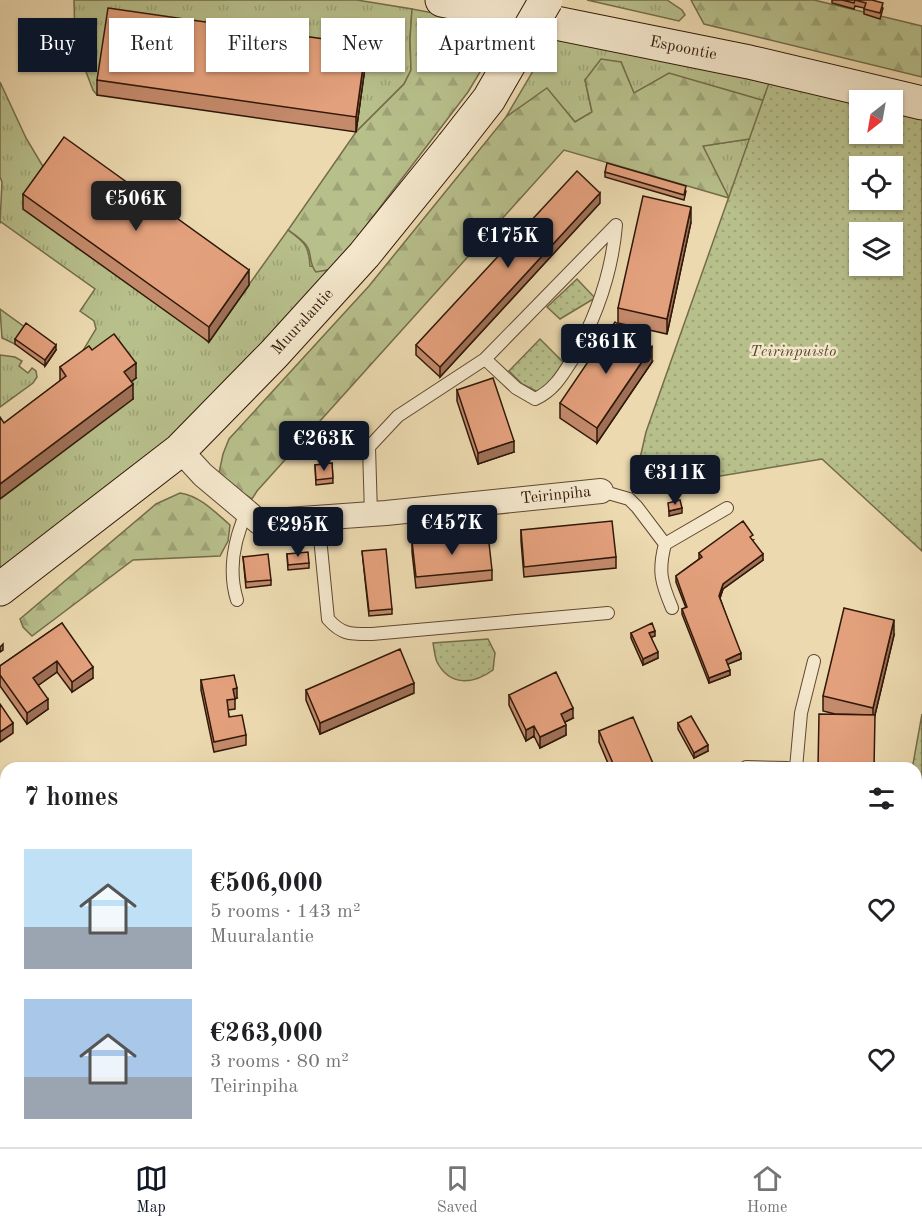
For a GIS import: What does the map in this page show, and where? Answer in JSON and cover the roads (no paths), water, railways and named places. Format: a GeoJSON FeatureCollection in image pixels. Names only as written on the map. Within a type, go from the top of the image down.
{"type":"FeatureCollection","features":[{"type":"Feature","properties":{"kind":"street","name":"Espoontie"},"geometry":{"type":"LineString","coordinates":[[442,0],[749,62],[922,103]]}},
{"type":"Feature","properties":{"kind":"street","name":"Muuralantie"},"geometry":{"type":"LineString","coordinates":[[0,589],[180,450],[274,354],[364,255],[489,99],[546,0]]}},
{"type":"Feature","properties":{"kind":"street","name":"Teirinpiha"},"geometry":{"type":"LineString","coordinates":[[180,450],[203,475],[260,522],[371,514],[601,491]]}},
{"type":"Feature","properties":{"kind":"lane"},"geometry":{"type":"LineString","coordinates":[[371,514],[369,447],[398,416],[484,359],[616,225],[614,247],[603,292],[587,334],[561,378],[546,394],[535,399],[516,388],[484,359]]}},
{"type":"Feature","properties":{"kind":"lane"},"geometry":{"type":"LineString","coordinates":[[601,491],[629,499],[638,507],[665,544]]}},
{"type":"Feature","properties":{"kind":"lane"},"geometry":{"type":"LineString","coordinates":[[672,608],[660,565],[665,544],[727,508]]}},
{"type":"Feature","properties":{"kind":"lane"},"geometry":{"type":"LineString","coordinates":[[237,600],[233,587],[233,554],[247,511]]}},
{"type":"Feature","properties":{"kind":"lane"},"geometry":{"type":"LineString","coordinates":[[318,518],[328,618],[337,629],[349,634],[372,634],[608,613]]}},
{"type":"Feature","properties":{"kind":"lane"},"geometry":{"type":"LineString","coordinates":[[796,762],[801,713],[814,661]]}},
{"type":"Feature","properties":{"kind":"park label","name":"Teirinpuisto"},"geometry":{"type":"Point","coordinates":[793,352]}}]}
